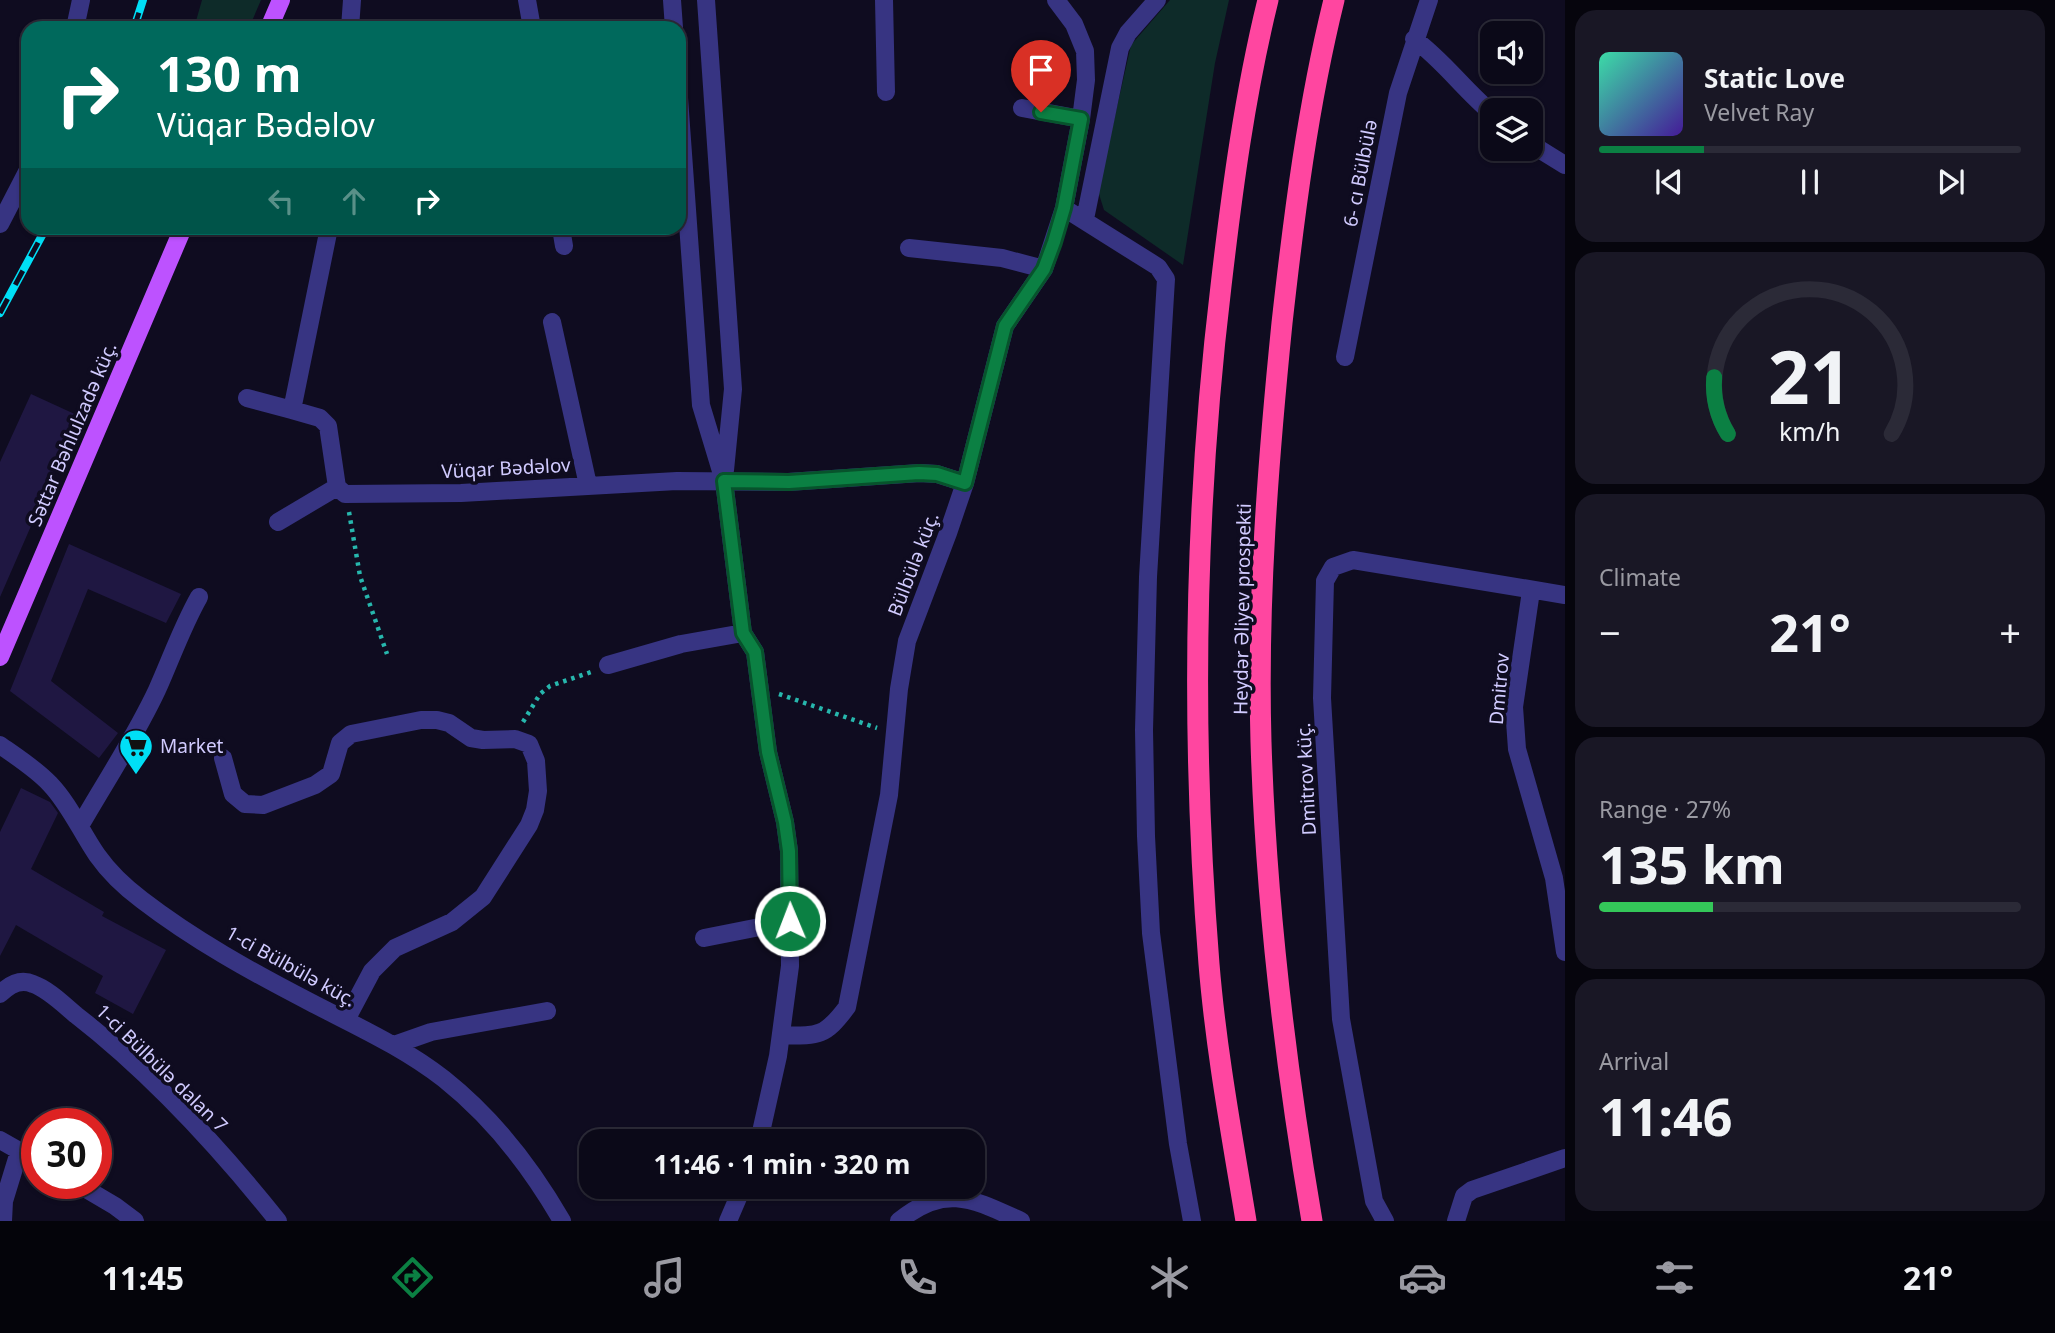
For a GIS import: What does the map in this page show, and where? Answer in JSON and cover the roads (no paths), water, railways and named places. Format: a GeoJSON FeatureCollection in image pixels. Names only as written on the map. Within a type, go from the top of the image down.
{"type":"FeatureCollection","features":[{"type":"Feature","properties":{"kind":"highway"},"geometry":{"type":"LineString","coordinates":[[1246,1221],[1209,968],[1198,741],[1199,565],[1208,407],[1228,223],[1259,37],[1268,0]]}},
{"type":"Feature","properties":{"kind":"highway","name":"Heydər Əliyev prospekti"},"geometry":{"type":"LineString","coordinates":[[1312,1221],[1294,1114],[1266,856],[1261,739],[1263,565],[1273,416],[1292,230],[1323,44],[1334,0]]}},
{"type":"Feature","properties":{"kind":"main road"},"geometry":{"type":"LineString","coordinates":[[273,21],[282,0]]}},
{"type":"Feature","properties":{"kind":"main road","name":"Səttar Bəhlulzadə küç."},"geometry":{"type":"LineString","coordinates":[[0,657],[180,235]]}},
{"type":"Feature","properties":{"kind":"street"},"geometry":{"type":"LineString","coordinates":[[76,21],[81,0]]}},
{"type":"Feature","properties":{"kind":"street"},"geometry":{"type":"LineString","coordinates":[[350,21],[352,0]]}},
{"type":"Feature","properties":{"kind":"street"},"geometry":{"type":"LineString","coordinates":[[527,0],[530,21]]}},
{"type":"Feature","properties":{"kind":"street"},"geometry":{"type":"LineString","coordinates":[[672,0],[674,21]]}},
{"type":"Feature","properties":{"kind":"street"},"geometry":{"type":"LineString","coordinates":[[706,0],[733,389],[724,481]]}},
{"type":"Feature","properties":{"kind":"street"},"geometry":{"type":"LineString","coordinates":[[884,0],[886,92]]}},
{"type":"Feature","properties":{"kind":"street","name":"Bülbülə küç."},"geometry":{"type":"LineString","coordinates":[[781,1035],[815,1036],[834,1025],[847,1007],[880,852],[907,641],[965,483],[1005,326],[1044,269],[1064,208],[1081,119],[1086,80],[1085,51],[1074,24],[1056,0]]}},
{"type":"Feature","properties":{"kind":"street"},"geometry":{"type":"LineString","coordinates":[[1085,219],[1120,48],[1128,33],[1157,0]]}},
{"type":"Feature","properties":{"kind":"street","name":"6- cı Bülbülə"},"geometry":{"type":"LineString","coordinates":[[1345,357],[1398,93],[1429,0]]}},
{"type":"Feature","properties":{"kind":"street"},"geometry":{"type":"LineString","coordinates":[[1414,39],[1437,56],[1480,103]]}},
{"type":"Feature","properties":{"kind":"street"},"geometry":{"type":"LineString","coordinates":[[1022,108],[1081,119]]}},
{"type":"Feature","properties":{"kind":"street"},"geometry":{"type":"LineString","coordinates":[[1543,151],[1565,165]]}},
{"type":"Feature","properties":{"kind":"street"},"geometry":{"type":"LineString","coordinates":[[0,224],[21,184]]}},
{"type":"Feature","properties":{"kind":"street"},"geometry":{"type":"LineString","coordinates":[[686,189],[718,187]]}},
{"type":"Feature","properties":{"kind":"street"},"geometry":{"type":"LineString","coordinates":[[686,202],[701,405],[724,481],[743,633],[755,652],[768,752],[788,841],[790,966],[781,1035],[761,1129]]}},
{"type":"Feature","properties":{"kind":"street"},"geometry":{"type":"LineString","coordinates":[[1064,208],[1158,267],[1166,279],[1148,577],[1144,730],[1146,835],[1150,933],[1178,1144],[1192,1221]]}},
{"type":"Feature","properties":{"kind":"street"},"geometry":{"type":"LineString","coordinates":[[292,410],[328,235]]}},
{"type":"Feature","properties":{"kind":"street"},"geometry":{"type":"LineString","coordinates":[[562,235],[564,246]]}},
{"type":"Feature","properties":{"kind":"street"},"geometry":{"type":"LineString","coordinates":[[909,248],[1002,258],[1044,269]]}},
{"type":"Feature","properties":{"kind":"street"},"geometry":{"type":"LineString","coordinates":[[552,322],[588,485]]}},
{"type":"Feature","properties":{"kind":"street"},"geometry":{"type":"LineString","coordinates":[[247,398],[320,418],[328,426],[341,491],[278,523]]}},
{"type":"Feature","properties":{"kind":"street","name":"Vüqar Bədəlov"},"geometry":{"type":"LineString","coordinates":[[341,491],[461,493],[588,485],[789,482],[919,473],[937,474],[965,483]]}},
{"type":"Feature","properties":{"kind":"street","name":"Dmitrov küç."},"geometry":{"type":"LineString","coordinates":[[1385,1221],[1374,1201],[1341,1019],[1322,698],[1325,580],[1333,567],[1353,560],[1565,595]]}},
{"type":"Feature","properties":{"kind":"street","name":"Dmitrov"},"geometry":{"type":"LineString","coordinates":[[1531,591],[1514,707],[1517,749],[1554,878],[1565,952]]}},
{"type":"Feature","properties":{"kind":"street"},"geometry":{"type":"LineString","coordinates":[[80,826],[146,711],[182,628],[200,597]]}},
{"type":"Feature","properties":{"kind":"street"},"geometry":{"type":"LineString","coordinates":[[608,666],[681,644],[743,633]]}},
{"type":"Feature","properties":{"kind":"street"},"geometry":{"type":"LineString","coordinates":[[223,758],[233,793],[245,804],[263,805],[316,785],[331,774],[340,743],[351,734],[421,720],[437,720],[449,723],[471,738],[515,739],[529,744],[536,761],[538,791],[535,810],[483,897],[452,922],[395,948],[372,971],[346,1020]]}},
{"type":"Feature","properties":{"kind":"street","name":"1-ci Bülbülə küç."},"geometry":{"type":"LineString","coordinates":[[0,745],[50,784],[105,865],[140,899],[188,933],[262,977],[394,1045],[443,1078],[472,1103],[512,1145],[541,1184],[562,1221]]}},
{"type":"Feature","properties":{"kind":"street"},"geometry":{"type":"LineString","coordinates":[[704,938],[790,921]]}},
{"type":"Feature","properties":{"kind":"street","name":"1-ci Bülbülə dalan 7"},"geometry":{"type":"LineString","coordinates":[[0,994],[17,982],[33,983],[103,1036],[183,1113],[244,1179],[278,1221]]}},
{"type":"Feature","properties":{"kind":"street"},"geometry":{"type":"LineString","coordinates":[[394,1045],[431,1032],[547,1011]]}},
{"type":"Feature","properties":{"kind":"street"},"geometry":{"type":"LineString","coordinates":[[0,1140],[19,1152],[4,1201],[3,1221]]}},
{"type":"Feature","properties":{"kind":"street"},"geometry":{"type":"LineString","coordinates":[[1456,1221],[1464,1196],[1472,1190],[1565,1158]]}},
{"type":"Feature","properties":{"kind":"street"},"geometry":{"type":"LineString","coordinates":[[899,1221],[917,1206],[947,1198],[976,1201],[1021,1221]]}},
{"type":"Feature","properties":{"kind":"street"},"geometry":{"type":"LineString","coordinates":[[101,1199],[135,1221]]}},
{"type":"Feature","properties":{"kind":"street"},"geometry":{"type":"LineString","coordinates":[[728,1221],[737,1199]]}},
{"type":"Feature","properties":{"kind":"railway"},"geometry":{"type":"LineString","coordinates":[[136,21],[143,0]]}},
{"type":"Feature","properties":{"kind":"railway"},"geometry":{"type":"LineString","coordinates":[[0,313],[42,235]]}},
{"type":"Feature","properties":{"kind":"place","name":"Market"},"geometry":{"type":"Point","coordinates":[136,776]}}]}
